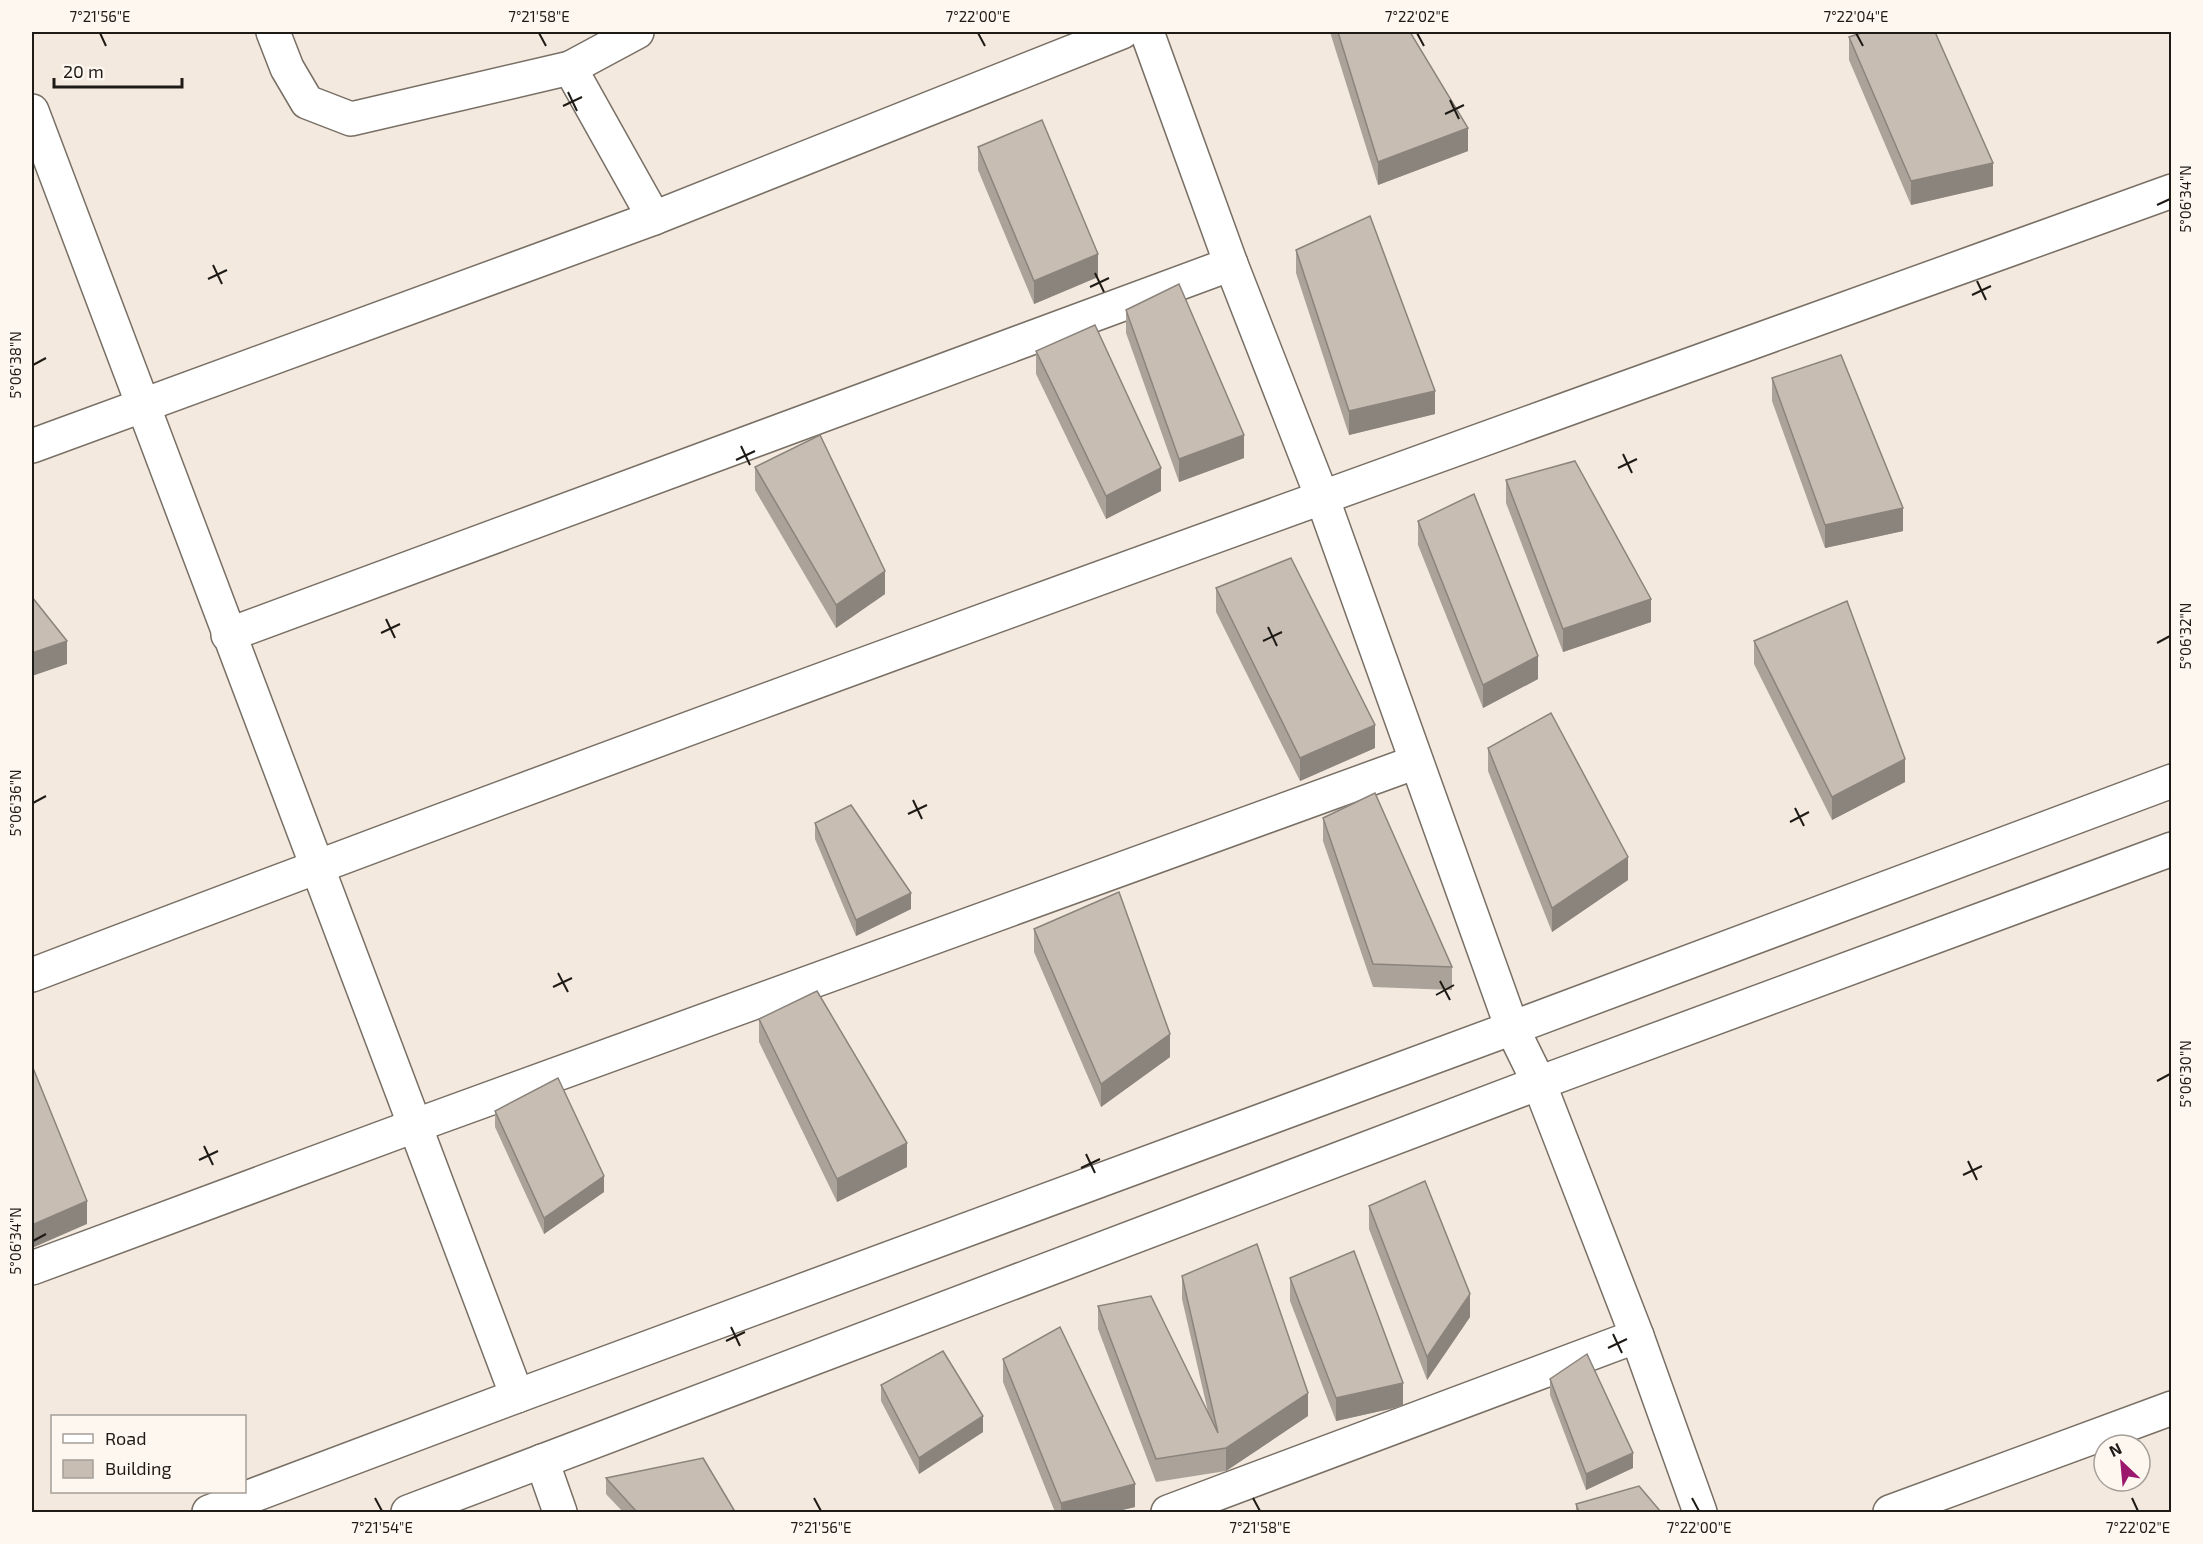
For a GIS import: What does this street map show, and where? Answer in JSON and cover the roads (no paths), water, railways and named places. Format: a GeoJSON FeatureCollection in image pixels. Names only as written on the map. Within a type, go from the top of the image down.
{"type":"FeatureCollection","features":[{"type":"Feature","properties":{"kind":"street"},"geometry":{"type":"LineString","coordinates":[[273,32],[286,68],[307,102],[351,118],[570,69],[628,34]]}},
{"type":"Feature","properties":{"kind":"street"},"geometry":{"type":"LineString","coordinates":[[32,446],[654,218],[1122,32]]}},
{"type":"Feature","properties":{"kind":"street"},"geometry":{"type":"LineString","coordinates":[[1147,32],[1231,264],[1322,497],[1512,1028],[1539,1083],[1637,1336],[1700,1512]]}},
{"type":"Feature","properties":{"kind":"street"},"geometry":{"type":"LineString","coordinates":[[570,69],[654,218]]}},
{"type":"Feature","properties":{"kind":"street"},"geometry":{"type":"LineString","coordinates":[[32,111],[228,635],[517,1395]]}},
{"type":"Feature","properties":{"kind":"street"},"geometry":{"type":"LineString","coordinates":[[32,975],[316,867],[1322,497],[2172,191]]}},
{"type":"Feature","properties":{"kind":"street"},"geometry":{"type":"LineString","coordinates":[[228,635],[1231,264]]}},
{"type":"Feature","properties":{"kind":"street"},"geometry":{"type":"LineString","coordinates":[[32,1268],[414,1126],[1416,762]]}},
{"type":"Feature","properties":{"kind":"street"},"geometry":{"type":"LineString","coordinates":[[209,1512],[517,1395],[1512,1028],[2172,781]]}},
{"type":"Feature","properties":{"kind":"street"},"geometry":{"type":"LineString","coordinates":[[408,1512],[1539,1083],[2172,849]]}},
{"type":"Feature","properties":{"kind":"street"},"geometry":{"type":"LineString","coordinates":[[1168,1512],[1637,1336]]}},
{"type":"Feature","properties":{"kind":"street"},"geometry":{"type":"LineString","coordinates":[[1890,1512],[2172,1408]]}},
{"type":"Feature","properties":{"kind":"street"},"geometry":{"type":"LineString","coordinates":[[542,1461],[560,1512]]}}]}
